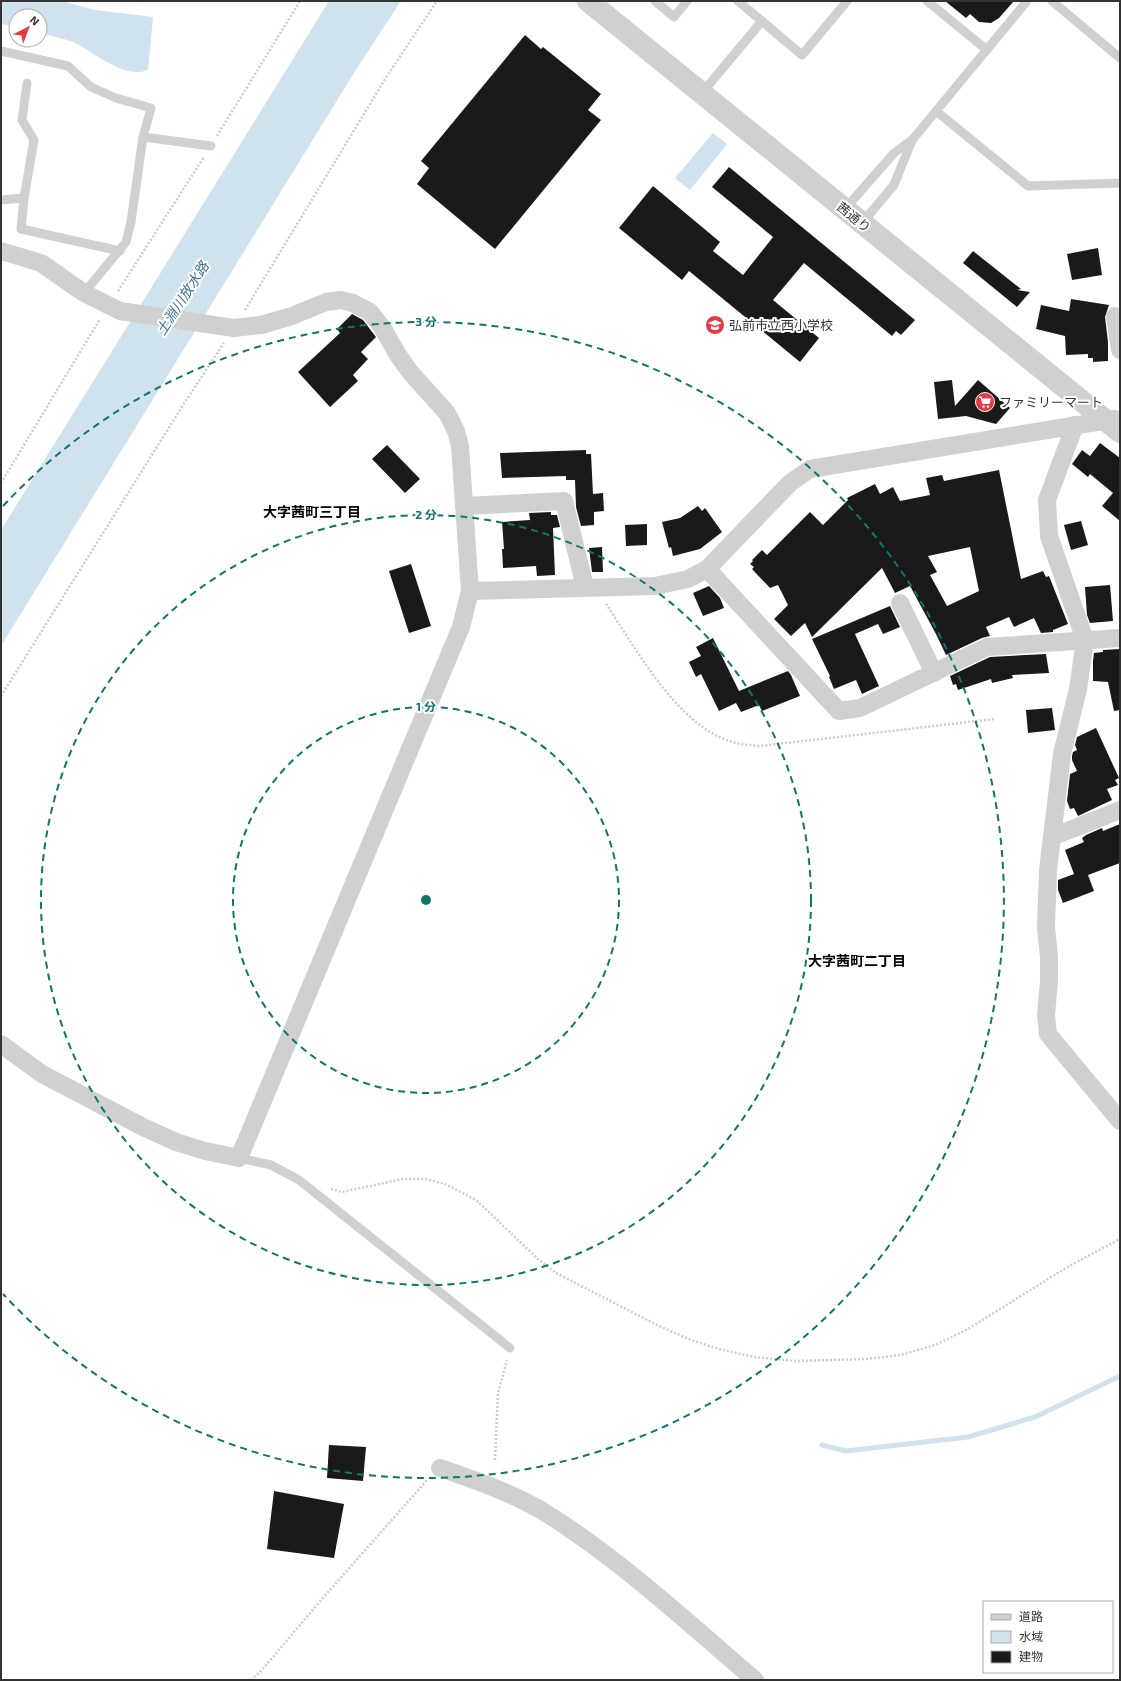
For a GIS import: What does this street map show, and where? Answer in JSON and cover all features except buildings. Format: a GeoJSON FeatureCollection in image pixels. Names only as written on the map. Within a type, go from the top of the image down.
{"type":"FeatureCollection","features":[{"type":"Feature","properties":{"kind":"street","name":"茜通り"},"geometry":{"type":"LineString","coordinates":[[588,1],[862,223],[1115,423]]}},
{"type":"Feature","properties":{"kind":"street"},"geometry":{"type":"LineString","coordinates":[[1,251],[41,263],[84,293],[114,308],[227,327],[261,325],[292,316],[326,302],[341,300],[353,303],[370,312],[382,327],[410,372],[447,413],[456,431],[460,446],[470,591],[461,626],[239,1158],[192,1148],[156,1133],[42,1074],[1,1044]]}},
{"type":"Feature","properties":{"kind":"street"},"geometry":{"type":"LineString","coordinates":[[1115,316],[1120,350]]}},
{"type":"Feature","properties":{"kind":"street"},"geometry":{"type":"LineString","coordinates":[[470,591],[655,586],[688,579],[707,569],[790,483],[810,469],[1075,425],[1115,423]]}},
{"type":"Feature","properties":{"kind":"street"},"geometry":{"type":"LineString","coordinates":[[1075,425],[1047,500],[1049,536],[1085,640],[1078,689],[1062,754],[1048,870],[1046,927],[1049,957],[1049,981],[1046,1015],[1048,1034],[1120,1121]]}},
{"type":"Feature","properties":{"kind":"street"},"geometry":{"type":"LineString","coordinates":[[464,506],[564,501],[589,587]]}},
{"type":"Feature","properties":{"kind":"street"},"geometry":{"type":"LineString","coordinates":[[707,569],[839,711],[860,708],[987,647],[1120,638]]}},
{"type":"Feature","properties":{"kind":"street"},"geometry":{"type":"LineString","coordinates":[[900,603],[934,673]]}},
{"type":"Feature","properties":{"kind":"street"},"geometry":{"type":"LineString","coordinates":[[1052,837],[1120,810]]}},
{"type":"Feature","properties":{"kind":"street"},"geometry":{"type":"LineString","coordinates":[[440,1468],[520,1500],[548,1514],[610,1558],[755,1680]]}},
{"type":"Feature","properties":{"kind":"lane"},"geometry":{"type":"LineString","coordinates":[[655,1],[674,17],[687,1]]}},
{"type":"Feature","properties":{"kind":"lane"},"geometry":{"type":"LineString","coordinates":[[738,1],[802,55],[846,1]]}},
{"type":"Feature","properties":{"kind":"lane"},"geometry":{"type":"LineString","coordinates":[[927,1],[987,50]]}},
{"type":"Feature","properties":{"kind":"lane"},"geometry":{"type":"LineString","coordinates":[[845,209],[894,153],[913,139],[1027,1]]}},
{"type":"Feature","properties":{"kind":"lane"},"geometry":{"type":"LineString","coordinates":[[1052,1],[1120,58]]}},
{"type":"Feature","properties":{"kind":"lane"},"geometry":{"type":"LineString","coordinates":[[702,93],[762,21]]}},
{"type":"Feature","properties":{"kind":"lane"},"geometry":{"type":"LineString","coordinates":[[1,51],[68,66],[91,87],[116,98],[151,108],[142,137],[131,222],[126,242],[84,293]]}},
{"type":"Feature","properties":{"kind":"lane"},"geometry":{"type":"LineString","coordinates":[[27,83],[22,120],[34,140],[24,198],[21,229],[120,251]]}},
{"type":"Feature","properties":{"kind":"lane"},"geometry":{"type":"LineString","coordinates":[[936,111],[1028,186],[1120,183]]}},
{"type":"Feature","properties":{"kind":"lane"},"geometry":{"type":"LineString","coordinates":[[142,137],[211,146]]}},
{"type":"Feature","properties":{"kind":"lane"},"geometry":{"type":"LineString","coordinates":[[862,223],[894,185],[913,139]]}},
{"type":"Feature","properties":{"kind":"lane"},"geometry":{"type":"LineString","coordinates":[[1,200],[24,198]]}},
{"type":"Feature","properties":{"kind":"lane"},"geometry":{"type":"LineString","coordinates":[[239,1158],[272,1165],[299,1180],[510,1348]]}},
{"type":"Feature","properties":{"kind":"path"},"geometry":{"type":"LineString","coordinates":[[1,696],[185,402],[227,327],[387,76],[437,1]]}},
{"type":"Feature","properties":{"kind":"path"},"geometry":{"type":"LineString","coordinates":[[1,483],[114,308]]}},
{"type":"Feature","properties":{"kind":"path"},"geometry":{"type":"LineString","coordinates":[[589,587],[671,697],[682,709],[709,731],[731,742],[760,746],[995,719]]}},
{"type":"Feature","properties":{"kind":"path"},"geometry":{"type":"LineString","coordinates":[[328,1188],[342,1192],[403,1179],[426,1179],[445,1184],[476,1200],[556,1273],[659,1326],[691,1340],[719,1349],[754,1357],[796,1361],[866,1359],[901,1355],[936,1345],[968,1329],[1069,1266],[1120,1239]]}},
{"type":"Feature","properties":{"kind":"path"},"geometry":{"type":"LineString","coordinates":[[494,1460],[498,1393],[510,1348]]}},
{"type":"Feature","properties":{"kind":"path"},"geometry":{"type":"LineString","coordinates":[[252,1680],[425,1482],[440,1468]]}},
{"type":"Feature","properties":{"kind":"water"},"geometry":{"type":"Polygon","coordinates":[[[1,1],[62,1],[95,10],[153,17],[148,70],[139,72],[119,68],[73,42],[48,35],[48,8],[8,8],[8,25],[1,24],[1,1]]]}},
{"type":"Feature","properties":{"kind":"water","name":"土淵川放水路"},"geometry":{"type":"Polygon","coordinates":[[[329,1],[401,1],[357,68],[1,646],[1,530],[329,1]]]}},
{"type":"Feature","properties":{"kind":"water"},"geometry":{"type":"Polygon","coordinates":[[[713,133],[727,144],[690,190],[675,178],[713,133]]]}},
{"type":"Feature","properties":{"kind":"waterway"},"geometry":{"type":"LineString","coordinates":[[822,1445],[846,1451],[968,1437],[1035,1417],[1120,1376]]}},
{"type":"Feature","properties":{"kind":"place","name":"弘前市立西小学校"},"geometry":{"type":"Point","coordinates":[715,325]}},
{"type":"Feature","properties":{"kind":"place","name":"ファミリーマート"},"geometry":{"type":"Point","coordinates":[985,402]}},
{"type":"Feature","properties":{"kind":"district","name":"大字茜町三丁目"},"geometry":{"type":"Point","coordinates":[312,511]}},
{"type":"Feature","properties":{"kind":"district","name":"大字茜町二丁目"},"geometry":{"type":"Point","coordinates":[857,960]}}]}
